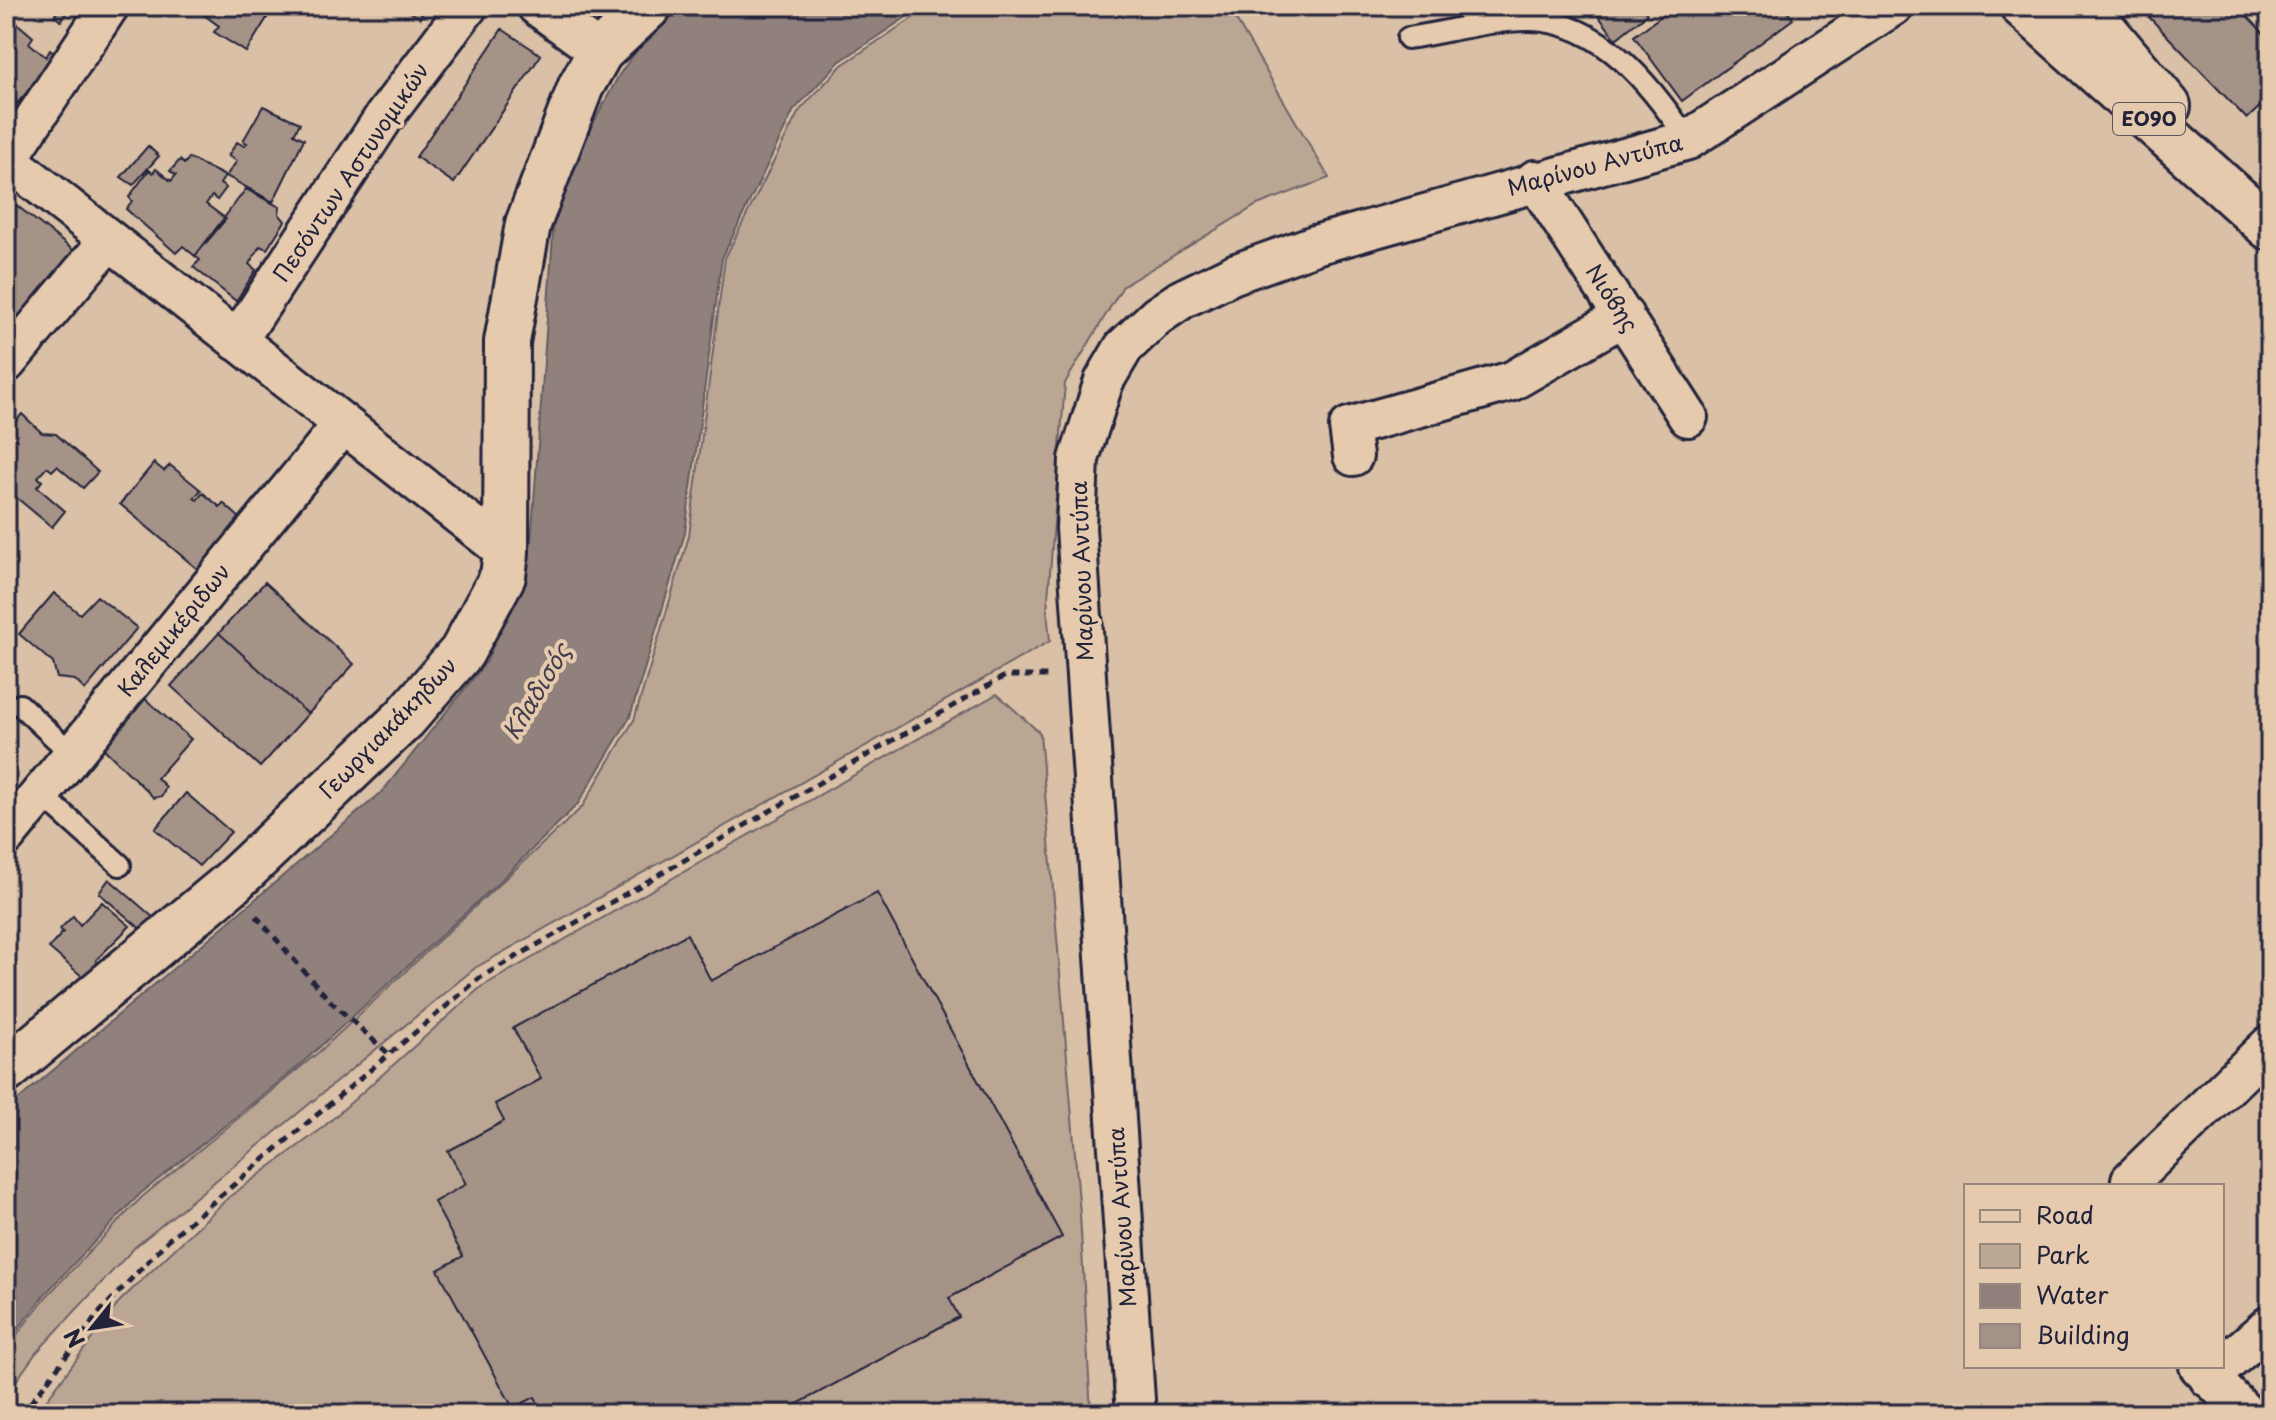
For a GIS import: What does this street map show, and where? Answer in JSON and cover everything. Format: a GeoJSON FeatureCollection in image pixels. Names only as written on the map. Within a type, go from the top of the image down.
{"type":"FeatureCollection","features":[{"type":"Feature","properties":{"kind":"street"},"geometry":{"type":"LineString","coordinates":[[109,6],[7,161],[506,552]]}},
{"type":"Feature","properties":{"kind":"street","name":"Πεσόντων Αστυνομικών"},"geometry":{"type":"LineString","coordinates":[[237,341],[384,117],[468,6]]}},
{"type":"Feature","properties":{"kind":"street"},"geometry":{"type":"LineString","coordinates":[[537,6],[600,52]]}},
{"type":"Feature","properties":{"kind":"street","name":"Γεωργιακάκηδων"},"geometry":{"type":"LineString","coordinates":[[6,1070],[229,885],[405,718],[462,652],[503,576],[506,552],[507,342],[528,224],[581,86],[600,52],[649,6]]}},
{"type":"Feature","properties":{"kind":"street","name":"Μαρίνου Αντύπα"},"geometry":{"type":"LineString","coordinates":[[1136,1414],[1076,528],[1079,459],[1095,402],[1124,347],[1157,316],[1234,274],[1315,245],[1535,180],[1688,140],[1893,6]]}},
{"type":"Feature","properties":{"kind":"street","name":"ΕΟ90"},"geometry":{"type":"LineString","coordinates":[[2084,6],[2270,227]]}},
{"type":"Feature","properties":{"kind":"street","name":"ΕΟ90"},"geometry":{"type":"LineString","coordinates":[[2029,8],[2270,227]]}},
{"type":"Feature","properties":{"kind":"street","name":"Νιόβης"},"geometry":{"type":"LineString","coordinates":[[1535,180],[1688,417]]}},
{"type":"Feature","properties":{"kind":"street"},"geometry":{"type":"LineString","coordinates":[[6,363],[109,240]]}},
{"type":"Feature","properties":{"kind":"street"},"geometry":{"type":"LineString","coordinates":[[1353,456],[1349,427],[1512,381],[1624,316]]}},
{"type":"Feature","properties":{"kind":"street","name":"Καλεμικέριδων"},"geometry":{"type":"LineString","coordinates":[[6,836],[343,424]]}},
{"type":"Feature","properties":{"kind":"street"},"geometry":{"type":"LineString","coordinates":[[2131,1183],[2270,1045]]}},
{"type":"Feature","properties":{"kind":"street"},"geometry":{"type":"LineString","coordinates":[[2224,1358],[2270,1325]]}},
{"type":"Feature","properties":{"kind":"street"},"geometry":{"type":"LineString","coordinates":[[2204,1372],[2246,1414]]}},
{"type":"Feature","properties":{"kind":"lane"},"geometry":{"type":"LineString","coordinates":[[1408,38],[1530,20],[1569,29],[1609,50],[1653,88],[1688,140]]}},
{"type":"Feature","properties":{"kind":"lane"},"geometry":{"type":"LineString","coordinates":[[20,705],[72,754]]}},
{"type":"Feature","properties":{"kind":"lane"},"geometry":{"type":"LineString","coordinates":[[41,794],[120,865]]}},
{"type":"Feature","properties":{"kind":"path"},"geometry":{"type":"LineString","coordinates":[[22,1414],[101,1311],[168,1240],[268,1153],[391,1056],[481,977],[1005,676],[1085,677]]}},
{"type":"Feature","properties":{"kind":"path"},"geometry":{"type":"LineString","coordinates":[[229,885],[329,1000],[391,1056]]}},
{"type":"Feature","properties":{"kind":"green space"},"geometry":{"type":"Polygon","coordinates":[[[931,6],[1228,6],[1329,178],[1257,205],[1123,286],[1065,383],[1047,611],[1050,641],[475,968],[135,1247],[36,1353],[6,1395],[6,1349],[46,1297],[142,1197],[319,1052],[582,807],[634,720],[689,536],[725,258],[799,111],[842,65],[931,6]]]}},
{"type":"Feature","properties":{"kind":"green space"},"geometry":{"type":"Polygon","coordinates":[[[997,694],[1040,733],[1080,1214],[1091,1414],[36,1414],[120,1301],[229,1197],[320,1130],[481,987],[997,694]]]}},
{"type":"Feature","properties":{"kind":"water","name":"Κλαδισός"},"geometry":{"type":"Polygon","coordinates":[[[674,6],[923,6],[839,62],[794,110],[722,258],[685,533],[630,717],[578,804],[498,883],[299,1066],[140,1194],[45,1294],[6,1345],[6,1110],[382,792],[487,661],[531,544],[554,221],[575,158],[619,75],[661,17],[674,6]]]}},
{"type":"Feature","properties":{"kind":"building"},"geometry":{"type":"Polygon","coordinates":[[[61,6],[70,7],[61,21],[54,16],[61,6]]]}},
{"type":"Feature","properties":{"kind":"building"},"geometry":{"type":"Polygon","coordinates":[[[192,6],[260,6],[270,13],[246,52],[214,32],[219,26],[192,6]]]}},
{"type":"Feature","properties":{"kind":"building"},"geometry":{"type":"Polygon","coordinates":[[[400,6],[426,6],[420,18],[400,6]]]}},
{"type":"Feature","properties":{"kind":"building"},"geometry":{"type":"Polygon","coordinates":[[[1489,6],[1521,6],[1503,22],[1489,6]]]}},
{"type":"Feature","properties":{"kind":"building"},"geometry":{"type":"Polygon","coordinates":[[[1554,6],[1585,6],[1556,13],[1554,6]]]}},
{"type":"Feature","properties":{"kind":"building"},"geometry":{"type":"Polygon","coordinates":[[[1591,6],[1641,6],[1647,14],[1616,39],[1591,6]]]}},
{"type":"Feature","properties":{"kind":"building"},"geometry":{"type":"Polygon","coordinates":[[[1675,6],[1783,6],[1793,19],[1682,101],[1634,36],[1675,6]]]}},
{"type":"Feature","properties":{"kind":"building"},"geometry":{"type":"Polygon","coordinates":[[[2161,6],[2238,6],[2270,40],[2270,97],[2247,119],[2149,17],[2161,6]]]}},
{"type":"Feature","properties":{"kind":"building"},"geometry":{"type":"Polygon","coordinates":[[[12,19],[33,37],[29,43],[46,57],[50,50],[58,57],[6,116],[6,26],[12,19]]]}},
{"type":"Feature","properties":{"kind":"building"},"geometry":{"type":"Polygon","coordinates":[[[502,29],[541,55],[454,183],[416,157],[502,29]]]}},
{"type":"Feature","properties":{"kind":"building"},"geometry":{"type":"Polygon","coordinates":[[[263,106],[300,123],[294,134],[304,139],[273,202],[226,176],[237,161],[228,156],[237,142],[244,146],[247,143],[243,141],[263,106]]]}},
{"type":"Feature","properties":{"kind":"building"},"geometry":{"type":"Polygon","coordinates":[[[148,146],[159,156],[133,185],[121,177],[148,146]]]}},
{"type":"Feature","properties":{"kind":"building"},"geometry":{"type":"Polygon","coordinates":[[[189,158],[225,176],[220,184],[226,188],[217,200],[212,196],[206,204],[226,219],[195,256],[183,246],[176,253],[126,209],[132,201],[129,197],[149,170],[153,173],[156,169],[171,181],[176,175],[170,171],[180,160],[184,164],[189,158]]]}},
{"type":"Feature","properties":{"kind":"building"},"geometry":{"type":"Polygon","coordinates":[[[246,189],[280,207],[279,214],[285,221],[267,249],[260,246],[249,264],[256,270],[236,301],[193,267],[200,260],[195,256],[246,189]]]}},
{"type":"Feature","properties":{"kind":"building"},"geometry":{"type":"Polygon","coordinates":[[[6,197],[73,250],[73,255],[10,328],[6,324],[6,197]]]}},
{"type":"Feature","properties":{"kind":"building"},"geometry":{"type":"Polygon","coordinates":[[[6,410],[17,420],[22,414],[42,433],[56,434],[98,472],[83,488],[57,466],[52,471],[47,467],[38,477],[42,481],[37,487],[65,511],[52,527],[6,489],[6,410]]]}},
{"type":"Feature","properties":{"kind":"building"},"geometry":{"type":"Polygon","coordinates":[[[154,463],[164,471],[170,465],[201,490],[194,498],[197,500],[203,493],[220,507],[223,503],[250,527],[207,577],[120,504],[154,463]]]}},
{"type":"Feature","properties":{"kind":"building"},"geometry":{"type":"Polygon","coordinates":[[[265,582],[354,664],[308,714],[219,633],[265,582]]]}},
{"type":"Feature","properties":{"kind":"building"},"geometry":{"type":"Polygon","coordinates":[[[54,593],[80,614],[97,596],[137,628],[85,690],[75,680],[57,678],[53,663],[19,634],[54,593]]]}},
{"type":"Feature","properties":{"kind":"building"},"geometry":{"type":"Polygon","coordinates":[[[219,633],[308,714],[260,767],[171,686],[219,633]]]}},
{"type":"Feature","properties":{"kind":"building"},"geometry":{"type":"Polygon","coordinates":[[[144,698],[191,739],[157,778],[166,787],[162,796],[154,798],[101,746],[144,698]]]}},
{"type":"Feature","properties":{"kind":"building"},"geometry":{"type":"Polygon","coordinates":[[[186,793],[231,832],[199,866],[155,829],[186,793]]]}},
{"type":"Feature","properties":{"kind":"building"},"geometry":{"type":"Polygon","coordinates":[[[109,879],[154,918],[143,931],[99,893],[109,879]]]}},
{"type":"Feature","properties":{"kind":"building"},"geometry":{"type":"Polygon","coordinates":[[[877,893],[1062,1237],[949,1298],[959,1317],[779,1414],[544,1414],[535,1397],[513,1408],[438,1270],[463,1256],[434,1202],[466,1184],[448,1151],[504,1121],[495,1104],[541,1079],[513,1028],[687,934],[711,981],[877,893]]]}},
{"type":"Feature","properties":{"kind":"building"},"geometry":{"type":"Polygon","coordinates":[[[102,902],[130,926],[96,960],[98,964],[84,978],[49,948],[63,932],[60,929],[73,916],[80,925],[102,902]]]}}]}
